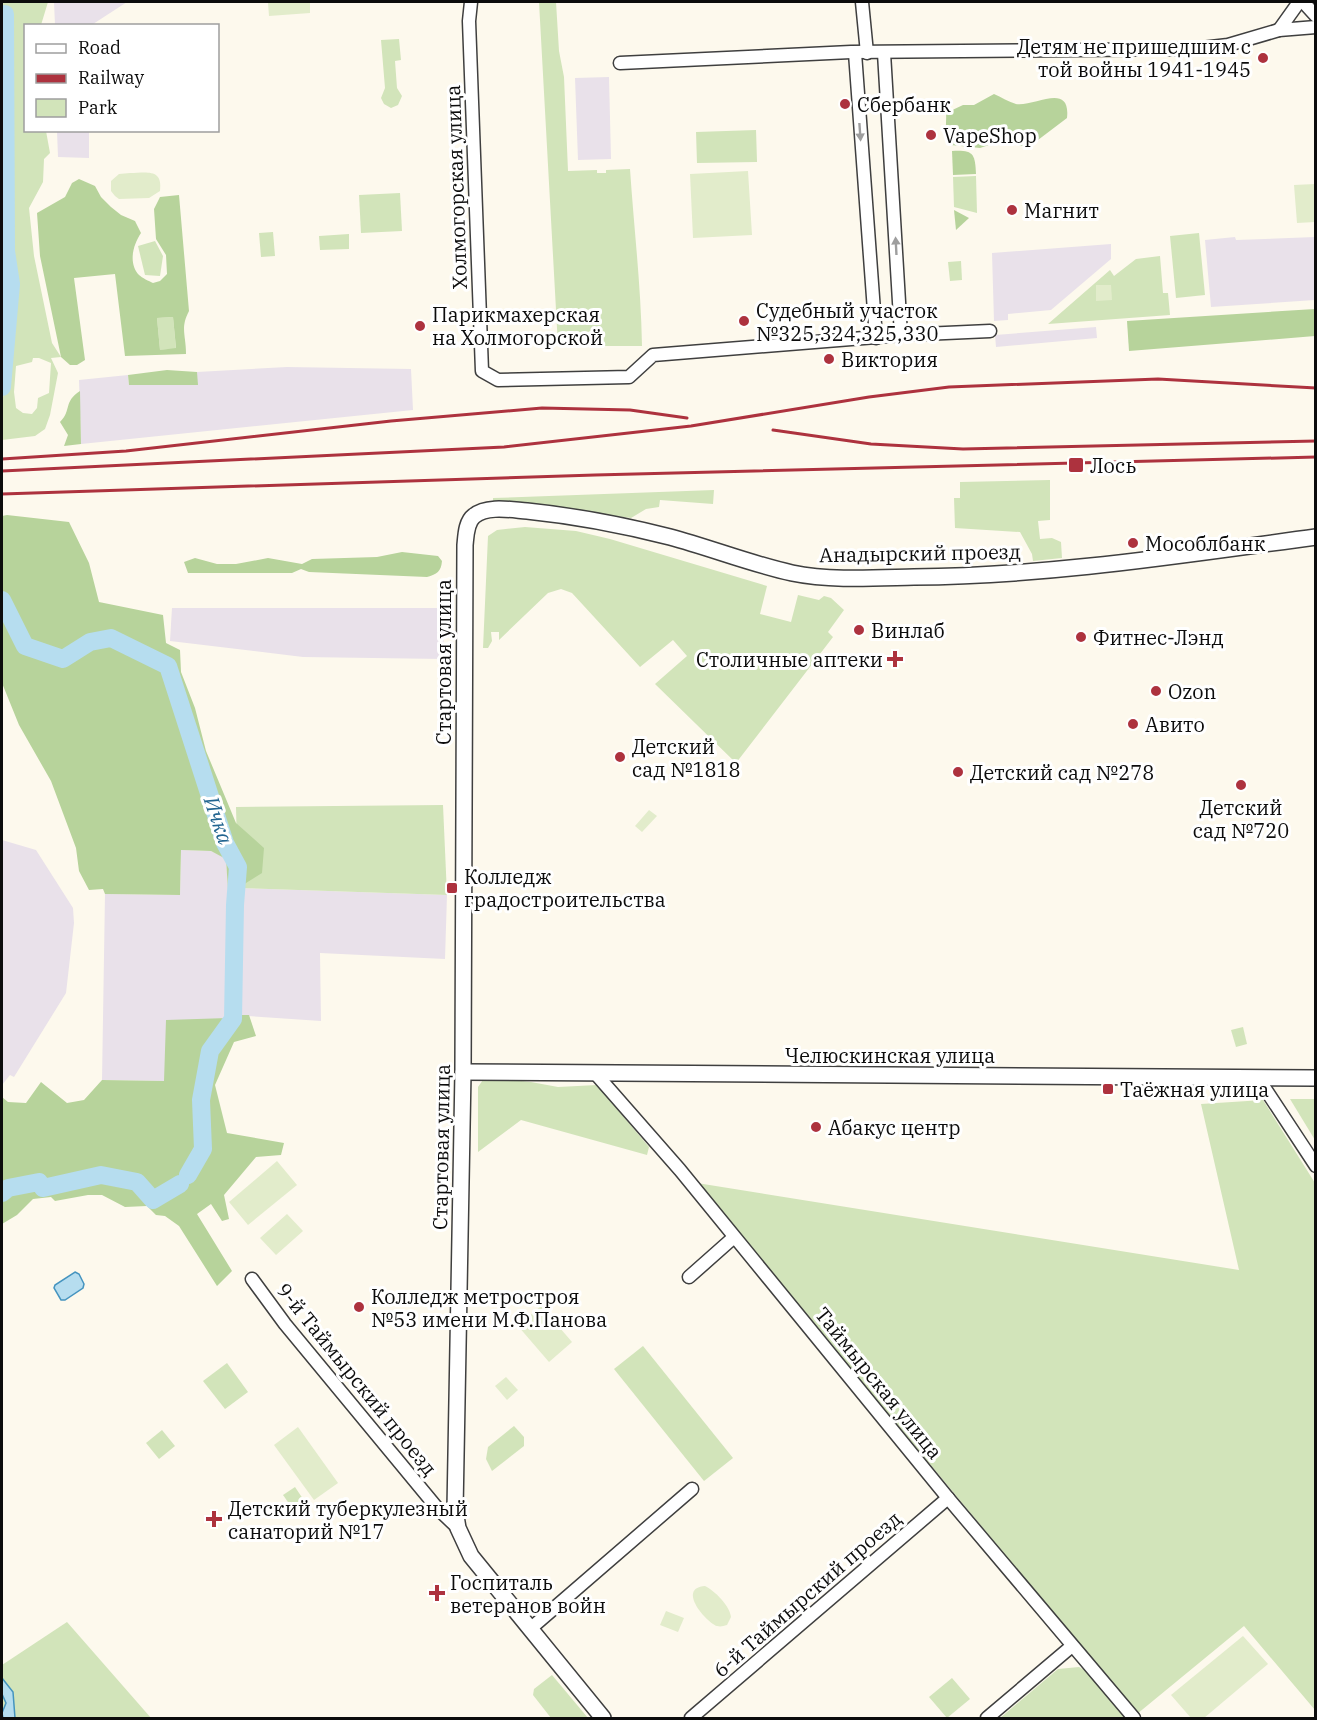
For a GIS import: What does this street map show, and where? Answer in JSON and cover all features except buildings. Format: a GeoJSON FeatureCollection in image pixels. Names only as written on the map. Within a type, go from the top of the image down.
{"type":"FeatureCollection","features":[{"type":"Feature","properties":{"kind":"street","name":"Холмогорская улица"},"geometry":{"type":"LineString","coordinates":[[471,2],[469,21],[482,371],[498,381],[629,377],[653,355],[876,338]]}},
{"type":"Feature","properties":{"kind":"street"},"geometry":{"type":"LineString","coordinates":[[862,2],[861,53],[876,338],[990,331]]}},
{"type":"Feature","properties":{"kind":"street"},"geometry":{"type":"LineString","coordinates":[[1279,30],[1299,2]]}},
{"type":"Feature","properties":{"kind":"street"},"geometry":{"type":"LineString","coordinates":[[1305,2],[1316,16]]}},
{"type":"Feature","properties":{"kind":"street"},"geometry":{"type":"LineString","coordinates":[[620,63],[861,53],[1193,49],[1228,45],[1279,30],[1316,27]]}},
{"type":"Feature","properties":{"kind":"street"},"geometry":{"type":"LineString","coordinates":[[884,53],[901,335]]}},
{"type":"Feature","properties":{"kind":"street","name":"Анадырский проезд"},"geometry":{"type":"LineString","coordinates":[[467,527],[473,516],[486,511],[507,510],[573,515],[669,537],[792,573],[852,578],[939,577],[1031,572],[1179,556],[1316,537]]}},
{"type":"Feature","properties":{"kind":"street","name":"Стартовая улица"},"geometry":{"type":"LineString","coordinates":[[467,527],[463,652],[463,1072],[455,1501],[458,1528],[471,1556],[603,1719]]}},
{"type":"Feature","properties":{"kind":"street","name":"Челюскинская улица"},"geometry":{"type":"LineString","coordinates":[[463,1072],[1316,1078]]}},
{"type":"Feature","properties":{"kind":"street","name":"Таймырская улица"},"geometry":{"type":"LineString","coordinates":[[595,1073],[680,1170],[948,1498],[1134,1719]]}},
{"type":"Feature","properties":{"kind":"street"},"geometry":{"type":"LineString","coordinates":[[1258,1078],[1316,1166]]}},
{"type":"Feature","properties":{"kind":"street"},"geometry":{"type":"LineString","coordinates":[[689,1277],[734,1238]]}},
{"type":"Feature","properties":{"kind":"street","name":"9-й Таймырский проезд"},"geometry":{"type":"LineString","coordinates":[[252,1279],[285,1324],[430,1500],[458,1528]]}},
{"type":"Feature","properties":{"kind":"street"},"geometry":{"type":"LineString","coordinates":[[530,1629],[692,1489]]}},
{"type":"Feature","properties":{"kind":"street","name":"6-й Таймырский проезд"},"geometry":{"type":"LineString","coordinates":[[692,1719],[948,1498]]}},
{"type":"Feature","properties":{"kind":"street"},"geometry":{"type":"LineString","coordinates":[[987,1719],[1072,1647]]}},
{"type":"Feature","properties":{"kind":"shaded area"},"geometry":{"type":"Polygon","coordinates":[[[54,2],[127,2],[93,24],[55,24],[54,2]]]}},
{"type":"Feature","properties":{"kind":"shaded area"},"geometry":{"type":"Polygon","coordinates":[[[609,77],[611,159],[578,160],[575,78],[609,77]]]}},
{"type":"Feature","properties":{"kind":"shaded area"},"geometry":{"type":"Polygon","coordinates":[[[57,132],[89,132],[89,158],[58,157],[57,132]]]}},
{"type":"Feature","properties":{"kind":"shaded area"},"geometry":{"type":"Polygon","coordinates":[[[1235,237],[1236,240],[1315,237],[1315,300],[1211,307],[1205,240],[1235,237]]]}},
{"type":"Feature","properties":{"kind":"shaded area"},"geometry":{"type":"Polygon","coordinates":[[[1111,244],[1111,259],[1051,310],[1008,314],[1008,320],[994,321],[992,253],[1111,244]]]}},
{"type":"Feature","properties":{"kind":"shaded area"},"geometry":{"type":"Polygon","coordinates":[[[1096,327],[1097,338],[996,347],[995,335],[1096,327]]]}},
{"type":"Feature","properties":{"kind":"shaded area"},"geometry":{"type":"Polygon","coordinates":[[[287,367],[411,369],[413,410],[81,444],[79,380],[128,375],[129,385],[197,385],[197,372],[287,367]]]}},
{"type":"Feature","properties":{"kind":"shaded area"},"geometry":{"type":"Polygon","coordinates":[[[172,608],[445,608],[443,659],[303,657],[170,641],[172,608]]]}},
{"type":"Feature","properties":{"kind":"shaded area"},"geometry":{"type":"Polygon","coordinates":[[[2,840],[36,850],[73,908],[74,923],[66,993],[14,1077],[10,1075],[2,1085],[2,840]]]}},
{"type":"Feature","properties":{"kind":"shaded area"},"geometry":{"type":"Polygon","coordinates":[[[181,850],[211,851],[226,858],[230,921],[228,1019],[164,1081],[102,1080],[105,894],[180,895],[181,850]]]}},
{"type":"Feature","properties":{"kind":"shaded area"},"geometry":{"type":"Polygon","coordinates":[[[238,888],[447,895],[445,959],[320,953],[321,1021],[234,1015],[238,888]]]}},
{"type":"Feature","properties":{"kind":"green space"},"geometry":{"type":"Polygon","coordinates":[[[2,2],[48,2],[41,24],[24,24],[24,132],[46,132],[50,153],[44,159],[43,182],[29,208],[34,256],[52,343],[61,357],[51,358],[58,373],[45,429],[35,436],[2,440],[2,407],[7,361],[11,358],[19,284],[15,258],[6,251],[2,254],[2,2]],[[33,358],[32,362],[16,366],[14,392],[16,408],[23,413],[32,414],[37,408],[38,398],[49,393],[51,363],[33,358]]]}},
{"type":"Feature","properties":{"kind":"green space"},"geometry":{"type":"Polygon","coordinates":[[[261,2],[310,2],[310,13],[269,16],[268,3],[261,2]]]}},
{"type":"Feature","properties":{"kind":"green space"},"geometry":{"type":"Polygon","coordinates":[[[539,2],[556,2],[559,51],[564,77],[568,171],[597,170],[597,173],[606,173],[606,170],[630,169],[642,346],[558,346],[539,2]]]}},
{"type":"Feature","properties":{"kind":"green space"},"geometry":{"type":"Polygon","coordinates":[[[399,39],[401,60],[395,61],[397,88],[402,96],[398,105],[391,108],[384,104],[381,98],[385,88],[381,40],[399,39]]]}},
{"type":"Feature","properties":{"kind":"green space"},"geometry":{"type":"Polygon","coordinates":[[[994,94],[1016,104],[1057,98],[1067,107],[1067,118],[1034,143],[1026,146],[1019,146],[1012,141],[1004,140],[980,148],[951,145],[946,133],[946,113],[963,105],[974,105],[994,94]]]}},
{"type":"Feature","properties":{"kind":"green space"},"geometry":{"type":"Polygon","coordinates":[[[756,130],[757,162],[697,163],[696,132],[756,130]]]}},
{"type":"Feature","properties":{"kind":"green space"},"geometry":{"type":"Polygon","coordinates":[[[952,151],[972,154],[976,174],[953,175],[952,151]]]}},
{"type":"Feature","properties":{"kind":"green space"},"geometry":{"type":"Polygon","coordinates":[[[748,171],[752,235],[693,238],[690,174],[748,171]]]}},
{"type":"Feature","properties":{"kind":"green space"},"geometry":{"type":"Polygon","coordinates":[[[119,174],[156,175],[159,178],[160,191],[149,198],[119,199],[111,191],[111,181],[119,174]]]}},
{"type":"Feature","properties":{"kind":"green space"},"geometry":{"type":"Polygon","coordinates":[[[976,176],[977,213],[954,207],[953,177],[976,176]]]}},
{"type":"Feature","properties":{"kind":"green space"},"geometry":{"type":"Polygon","coordinates":[[[79,179],[95,186],[101,197],[111,207],[121,215],[135,221],[141,233],[134,248],[134,265],[139,275],[153,283],[160,281],[167,274],[166,255],[156,239],[154,209],[160,197],[179,195],[189,311],[184,327],[186,354],[125,356],[115,274],[74,278],[85,360],[77,365],[70,365],[61,357],[40,256],[37,213],[65,197],[72,183],[79,179]],[[173,317],[157,318],[160,350],[176,348],[173,317]]]}},
{"type":"Feature","properties":{"kind":"green space"},"geometry":{"type":"Polygon","coordinates":[[[1315,184],[1315,222],[1297,223],[1294,185],[1315,184]]]}},
{"type":"Feature","properties":{"kind":"green space"},"geometry":{"type":"Polygon","coordinates":[[[400,193],[402,231],[361,233],[359,195],[400,193]]]}},
{"type":"Feature","properties":{"kind":"green space"},"geometry":{"type":"Polygon","coordinates":[[[954,210],[969,218],[956,230],[954,210]]]}},
{"type":"Feature","properties":{"kind":"green space"},"geometry":{"type":"Polygon","coordinates":[[[273,232],[275,256],[261,257],[259,233],[273,232]]]}},
{"type":"Feature","properties":{"kind":"green space"},"geometry":{"type":"Polygon","coordinates":[[[1199,233],[1205,295],[1176,298],[1170,236],[1199,233]]]}},
{"type":"Feature","properties":{"kind":"green space"},"geometry":{"type":"Polygon","coordinates":[[[349,234],[349,249],[320,250],[319,236],[349,234]]]}},
{"type":"Feature","properties":{"kind":"green space"},"geometry":{"type":"Polygon","coordinates":[[[155,241],[163,256],[160,276],[145,275],[138,246],[155,241]]]}},
{"type":"Feature","properties":{"kind":"green space"},"geometry":{"type":"Polygon","coordinates":[[[1160,256],[1163,293],[1168,293],[1170,315],[1048,324],[1110,270],[1114,276],[1136,259],[1160,256]]]}},
{"type":"Feature","properties":{"kind":"green space"},"geometry":{"type":"Polygon","coordinates":[[[961,261],[962,280],[950,281],[948,262],[961,261]]]}},
{"type":"Feature","properties":{"kind":"green space"},"geometry":{"type":"Polygon","coordinates":[[[1096,285],[1111,285],[1112,300],[1096,301],[1096,285]]]}},
{"type":"Feature","properties":{"kind":"green space"},"geometry":{"type":"Polygon","coordinates":[[[1315,309],[1315,336],[1129,351],[1127,321],[1315,309]]]}},
{"type":"Feature","properties":{"kind":"green space"},"geometry":{"type":"Polygon","coordinates":[[[173,317],[176,349],[160,350],[157,318],[173,317]]]}},
{"type":"Feature","properties":{"kind":"green space"},"geometry":{"type":"Polygon","coordinates":[[[167,370],[197,372],[198,385],[129,385],[128,375],[167,370]]]}},
{"type":"Feature","properties":{"kind":"green space"},"geometry":{"type":"Polygon","coordinates":[[[80,391],[81,444],[64,446],[68,435],[60,422],[66,414],[69,402],[80,391]]]}},
{"type":"Feature","properties":{"kind":"green space"},"geometry":{"type":"Polygon","coordinates":[[[1050,480],[1050,520],[1038,521],[1040,539],[1052,538],[1061,542],[1062,558],[1033,561],[1032,554],[1020,532],[955,528],[954,498],[960,498],[960,482],[1050,480]]]}},
{"type":"Feature","properties":{"kind":"green space"},"geometry":{"type":"Polygon","coordinates":[[[714,490],[713,504],[660,500],[659,507],[646,509],[631,518],[493,503],[493,498],[714,490]]]}},
{"type":"Feature","properties":{"kind":"green space"},"geometry":{"type":"Polygon","coordinates":[[[2,516],[69,522],[89,563],[99,602],[163,615],[166,643],[180,650],[181,672],[195,708],[206,751],[236,823],[264,848],[262,873],[238,888],[234,1015],[249,1015],[256,1036],[234,1042],[215,1085],[227,1133],[284,1143],[281,1155],[256,1157],[224,1195],[229,1219],[222,1221],[211,1204],[197,1214],[232,1271],[217,1286],[179,1226],[165,1216],[156,1215],[147,1206],[125,1207],[102,1195],[55,1201],[51,1197],[33,1199],[17,1215],[2,1224],[2,1097],[8,1102],[26,1103],[41,1082],[67,1103],[84,1100],[102,1080],[164,1081],[166,1020],[228,1018],[230,921],[226,859],[211,851],[181,850],[180,895],[105,894],[103,889],[89,890],[79,871],[76,848],[51,781],[19,725],[2,683],[2,516]]]}},
{"type":"Feature","properties":{"kind":"green space"},"geometry":{"type":"Polygon","coordinates":[[[525,527],[576,531],[610,539],[767,586],[760,614],[791,622],[798,595],[819,600],[824,596],[831,598],[844,610],[828,632],[833,637],[736,763],[655,684],[687,656],[673,640],[640,667],[572,593],[561,589],[548,593],[499,640],[499,632],[491,632],[492,641],[488,648],[483,648],[488,536],[497,530],[525,527]]]}},
{"type":"Feature","properties":{"kind":"green space"},"geometry":{"type":"Polygon","coordinates":[[[402,552],[438,556],[442,561],[441,568],[436,574],[427,577],[309,572],[301,569],[292,573],[188,573],[184,562],[195,558],[217,564],[236,564],[268,558],[302,564],[312,559],[377,557],[402,552]]]}},
{"type":"Feature","properties":{"kind":"green space"},"geometry":{"type":"Polygon","coordinates":[[[443,805],[447,895],[238,888],[236,807],[443,805]]]}},
{"type":"Feature","properties":{"kind":"green space"},"geometry":{"type":"Polygon","coordinates":[[[649,810],[657,816],[642,832],[635,826],[649,810]]]}},
{"type":"Feature","properties":{"kind":"green space"},"geometry":{"type":"Polygon","coordinates":[[[1243,1027],[1247,1044],[1236,1047],[1231,1030],[1243,1027]]]}},
{"type":"Feature","properties":{"kind":"green space"},"geometry":{"type":"Polygon","coordinates":[[[485,1077],[558,1087],[597,1085],[649,1147],[647,1155],[521,1120],[478,1152],[478,1087],[485,1077]]]}},
{"type":"Feature","properties":{"kind":"green space"},"geometry":{"type":"Polygon","coordinates":[[[1290,1099],[1315,1099],[1315,1140],[1290,1099]]]}},
{"type":"Feature","properties":{"kind":"green space"},"geometry":{"type":"Polygon","coordinates":[[[1263,1100],[1315,1183],[1315,1710],[1244,1626],[1137,1714],[697,1183],[1239,1270],[1201,1104],[1263,1100]]]}},
{"type":"Feature","properties":{"kind":"green space"},"geometry":{"type":"Polygon","coordinates":[[[277,1161],[297,1185],[248,1225],[229,1202],[277,1161]]]}},
{"type":"Feature","properties":{"kind":"green space"},"geometry":{"type":"Polygon","coordinates":[[[287,1214],[303,1231],[276,1255],[260,1238],[287,1214]]]}},
{"type":"Feature","properties":{"kind":"green space"},"geometry":{"type":"Polygon","coordinates":[[[541,1306],[572,1342],[549,1362],[518,1326],[541,1306]]]}},
{"type":"Feature","properties":{"kind":"green space"},"geometry":{"type":"Polygon","coordinates":[[[643,1346],[733,1458],[704,1481],[614,1369],[643,1346]]]}},
{"type":"Feature","properties":{"kind":"green space"},"geometry":{"type":"Polygon","coordinates":[[[227,1363],[248,1392],[225,1409],[203,1381],[227,1363]]]}},
{"type":"Feature","properties":{"kind":"green space"},"geometry":{"type":"Polygon","coordinates":[[[506,1377],[518,1390],[507,1400],[495,1386],[506,1377]]]}},
{"type":"Feature","properties":{"kind":"green space"},"geometry":{"type":"Polygon","coordinates":[[[514,1426],[524,1437],[524,1446],[492,1471],[486,1459],[488,1447],[514,1426]]]}},
{"type":"Feature","properties":{"kind":"green space"},"geometry":{"type":"Polygon","coordinates":[[[298,1427],[338,1483],[314,1500],[274,1445],[298,1427]]]}},
{"type":"Feature","properties":{"kind":"green space"},"geometry":{"type":"Polygon","coordinates":[[[162,1430],[175,1446],[159,1459],[146,1443],[162,1430]]]}},
{"type":"Feature","properties":{"kind":"green space"},"geometry":{"type":"Polygon","coordinates":[[[295,1487],[307,1505],[295,1512],[283,1495],[295,1487]]]}},
{"type":"Feature","properties":{"kind":"green space"},"geometry":{"type":"Polygon","coordinates":[[[705,1586],[728,1608],[731,1617],[727,1625],[712,1624],[696,1606],[693,1593],[697,1588],[705,1586]]]}},
{"type":"Feature","properties":{"kind":"green space"},"geometry":{"type":"Polygon","coordinates":[[[666,1611],[684,1618],[678,1632],[660,1625],[666,1611]]]}},
{"type":"Feature","properties":{"kind":"green space"},"geometry":{"type":"Polygon","coordinates":[[[67,1622],[151,1718],[2,1718],[2,1665],[67,1622]]]}},
{"type":"Feature","properties":{"kind":"green space"},"geometry":{"type":"Polygon","coordinates":[[[1243,1636],[1268,1664],[1204,1718],[1191,1718],[1171,1695],[1243,1636]]]}},
{"type":"Feature","properties":{"kind":"green space"},"geometry":{"type":"Polygon","coordinates":[[[1079,1667],[1086,1671],[1125,1718],[1000,1718],[1058,1669],[1079,1667]]]}},
{"type":"Feature","properties":{"kind":"green space"},"geometry":{"type":"Polygon","coordinates":[[[552,1675],[588,1718],[551,1718],[533,1695],[534,1689],[552,1675]]]}},
{"type":"Feature","properties":{"kind":"green space"},"geometry":{"type":"Polygon","coordinates":[[[952,1678],[970,1699],[947,1718],[929,1697],[952,1678]]]}},
{"type":"Feature","properties":{"kind":"water"},"geometry":{"type":"Polygon","coordinates":[[[75,1272],[79,1274],[84,1284],[83,1288],[65,1300],[61,1300],[54,1288],[55,1285],[75,1272]]]}},
{"type":"Feature","properties":{"kind":"water"},"geometry":{"type":"Polygon","coordinates":[[[2,1678],[13,1692],[15,1718],[3,1718],[2,1713],[6,1703],[2,1694],[2,1678]]]}},
{"type":"Feature","properties":{"kind":"waterway","name":"Ичка"},"geometry":{"type":"LineString","coordinates":[[2,387],[11,284],[6,251],[5,14]]}},
{"type":"Feature","properties":{"kind":"waterway","name":"Ичка"},"geometry":{"type":"LineString","coordinates":[[2,92],[6,91]]}},
{"type":"Feature","properties":{"kind":"waterway","name":"Ичка"},"geometry":{"type":"LineString","coordinates":[[2,263],[6,251]]}},
{"type":"Feature","properties":{"kind":"waterway","name":"Ичка"},"geometry":{"type":"LineString","coordinates":[[2,600],[25,646],[63,659],[90,642],[111,638],[168,666],[225,843],[238,867],[233,1019],[210,1051],[201,1100],[203,1149],[188,1175]]}},
{"type":"Feature","properties":{"kind":"waterway","name":"Ичка"},"geometry":{"type":"LineString","coordinates":[[2,1193],[8,1188],[39,1182],[43,1188],[101,1175],[137,1182],[153,1200],[180,1184]]}},
{"type":"Feature","properties":{"kind":"railway"},"geometry":{"type":"LineString","coordinates":[[2,471],[504,447],[691,426],[869,397],[949,387],[1158,379],[1316,388]]}},
{"type":"Feature","properties":{"kind":"railway"},"geometry":{"type":"LineString","coordinates":[[2,459],[126,451],[391,421],[542,408],[630,410],[687,418]]}},
{"type":"Feature","properties":{"kind":"railway"},"geometry":{"type":"LineString","coordinates":[[773,430],[871,444],[963,449],[1316,441]]}},
{"type":"Feature","properties":{"kind":"railway"},"geometry":{"type":"LineString","coordinates":[[2,494],[595,475],[1316,457]]}},
{"type":"Feature","properties":{"kind":"place","name":"Детям не пришедшим с той войны 1941-1945"},"geometry":{"type":"Point","coordinates":[1263,58]}},
{"type":"Feature","properties":{"kind":"place","name":"Сбербанк"},"geometry":{"type":"Point","coordinates":[845,104]}},
{"type":"Feature","properties":{"kind":"place","name":"VapeShop"},"geometry":{"type":"Point","coordinates":[931,135]}},
{"type":"Feature","properties":{"kind":"place","name":"Магнит"},"geometry":{"type":"Point","coordinates":[1012,210]}},
{"type":"Feature","properties":{"kind":"place","name":"Судебный участок №325,324,325,330"},"geometry":{"type":"Point","coordinates":[744,321]}},
{"type":"Feature","properties":{"kind":"place","name":"Парикмахерская на Холмогорской"},"geometry":{"type":"Point","coordinates":[420,326]}},
{"type":"Feature","properties":{"kind":"place","name":"Виктория"},"geometry":{"type":"Point","coordinates":[829,359]}},
{"type":"Feature","properties":{"kind":"place","name":"Лось"},"geometry":{"type":"Point","coordinates":[1076,465]}},
{"type":"Feature","properties":{"kind":"place","name":"Мособлбанк"},"geometry":{"type":"Point","coordinates":[1133,543]}},
{"type":"Feature","properties":{"kind":"place","name":"Винлаб"},"geometry":{"type":"Point","coordinates":[859,630]}},
{"type":"Feature","properties":{"kind":"place","name":"Фитнес-Лэнд"},"geometry":{"type":"Point","coordinates":[1081,637]}},
{"type":"Feature","properties":{"kind":"place","name":"Столичные аптеки"},"geometry":{"type":"Point","coordinates":[895,659]}},
{"type":"Feature","properties":{"kind":"place","name":"Ozon"},"geometry":{"type":"Point","coordinates":[1156,691]}},
{"type":"Feature","properties":{"kind":"place","name":"Авито"},"geometry":{"type":"Point","coordinates":[1133,724]}},
{"type":"Feature","properties":{"kind":"place","name":"Детский сад №1818"},"geometry":{"type":"Point","coordinates":[620,757]}},
{"type":"Feature","properties":{"kind":"place","name":"Детский сад №278"},"geometry":{"type":"Point","coordinates":[958,772]}},
{"type":"Feature","properties":{"kind":"place","name":"Детский сад №720"},"geometry":{"type":"Point","coordinates":[1241,785]}},
{"type":"Feature","properties":{"kind":"place","name":"Колледж градостроительства"},"geometry":{"type":"Point","coordinates":[452,888]}},
{"type":"Feature","properties":{"kind":"place","name":"Таёжная улица"},"geometry":{"type":"Point","coordinates":[1108,1089]}},
{"type":"Feature","properties":{"kind":"place","name":"Абакус центр"},"geometry":{"type":"Point","coordinates":[816,1127]}},
{"type":"Feature","properties":{"kind":"place","name":"Колледж метростроя №53 имени М.Ф.Панова"},"geometry":{"type":"Point","coordinates":[359,1307]}},
{"type":"Feature","properties":{"kind":"place","name":"Детский туберкулезный санаторий №17"},"geometry":{"type":"Point","coordinates":[214,1519]}},
{"type":"Feature","properties":{"kind":"place","name":"Госпиталь ветеранов войн"},"geometry":{"type":"Point","coordinates":[437,1593]}}]}
